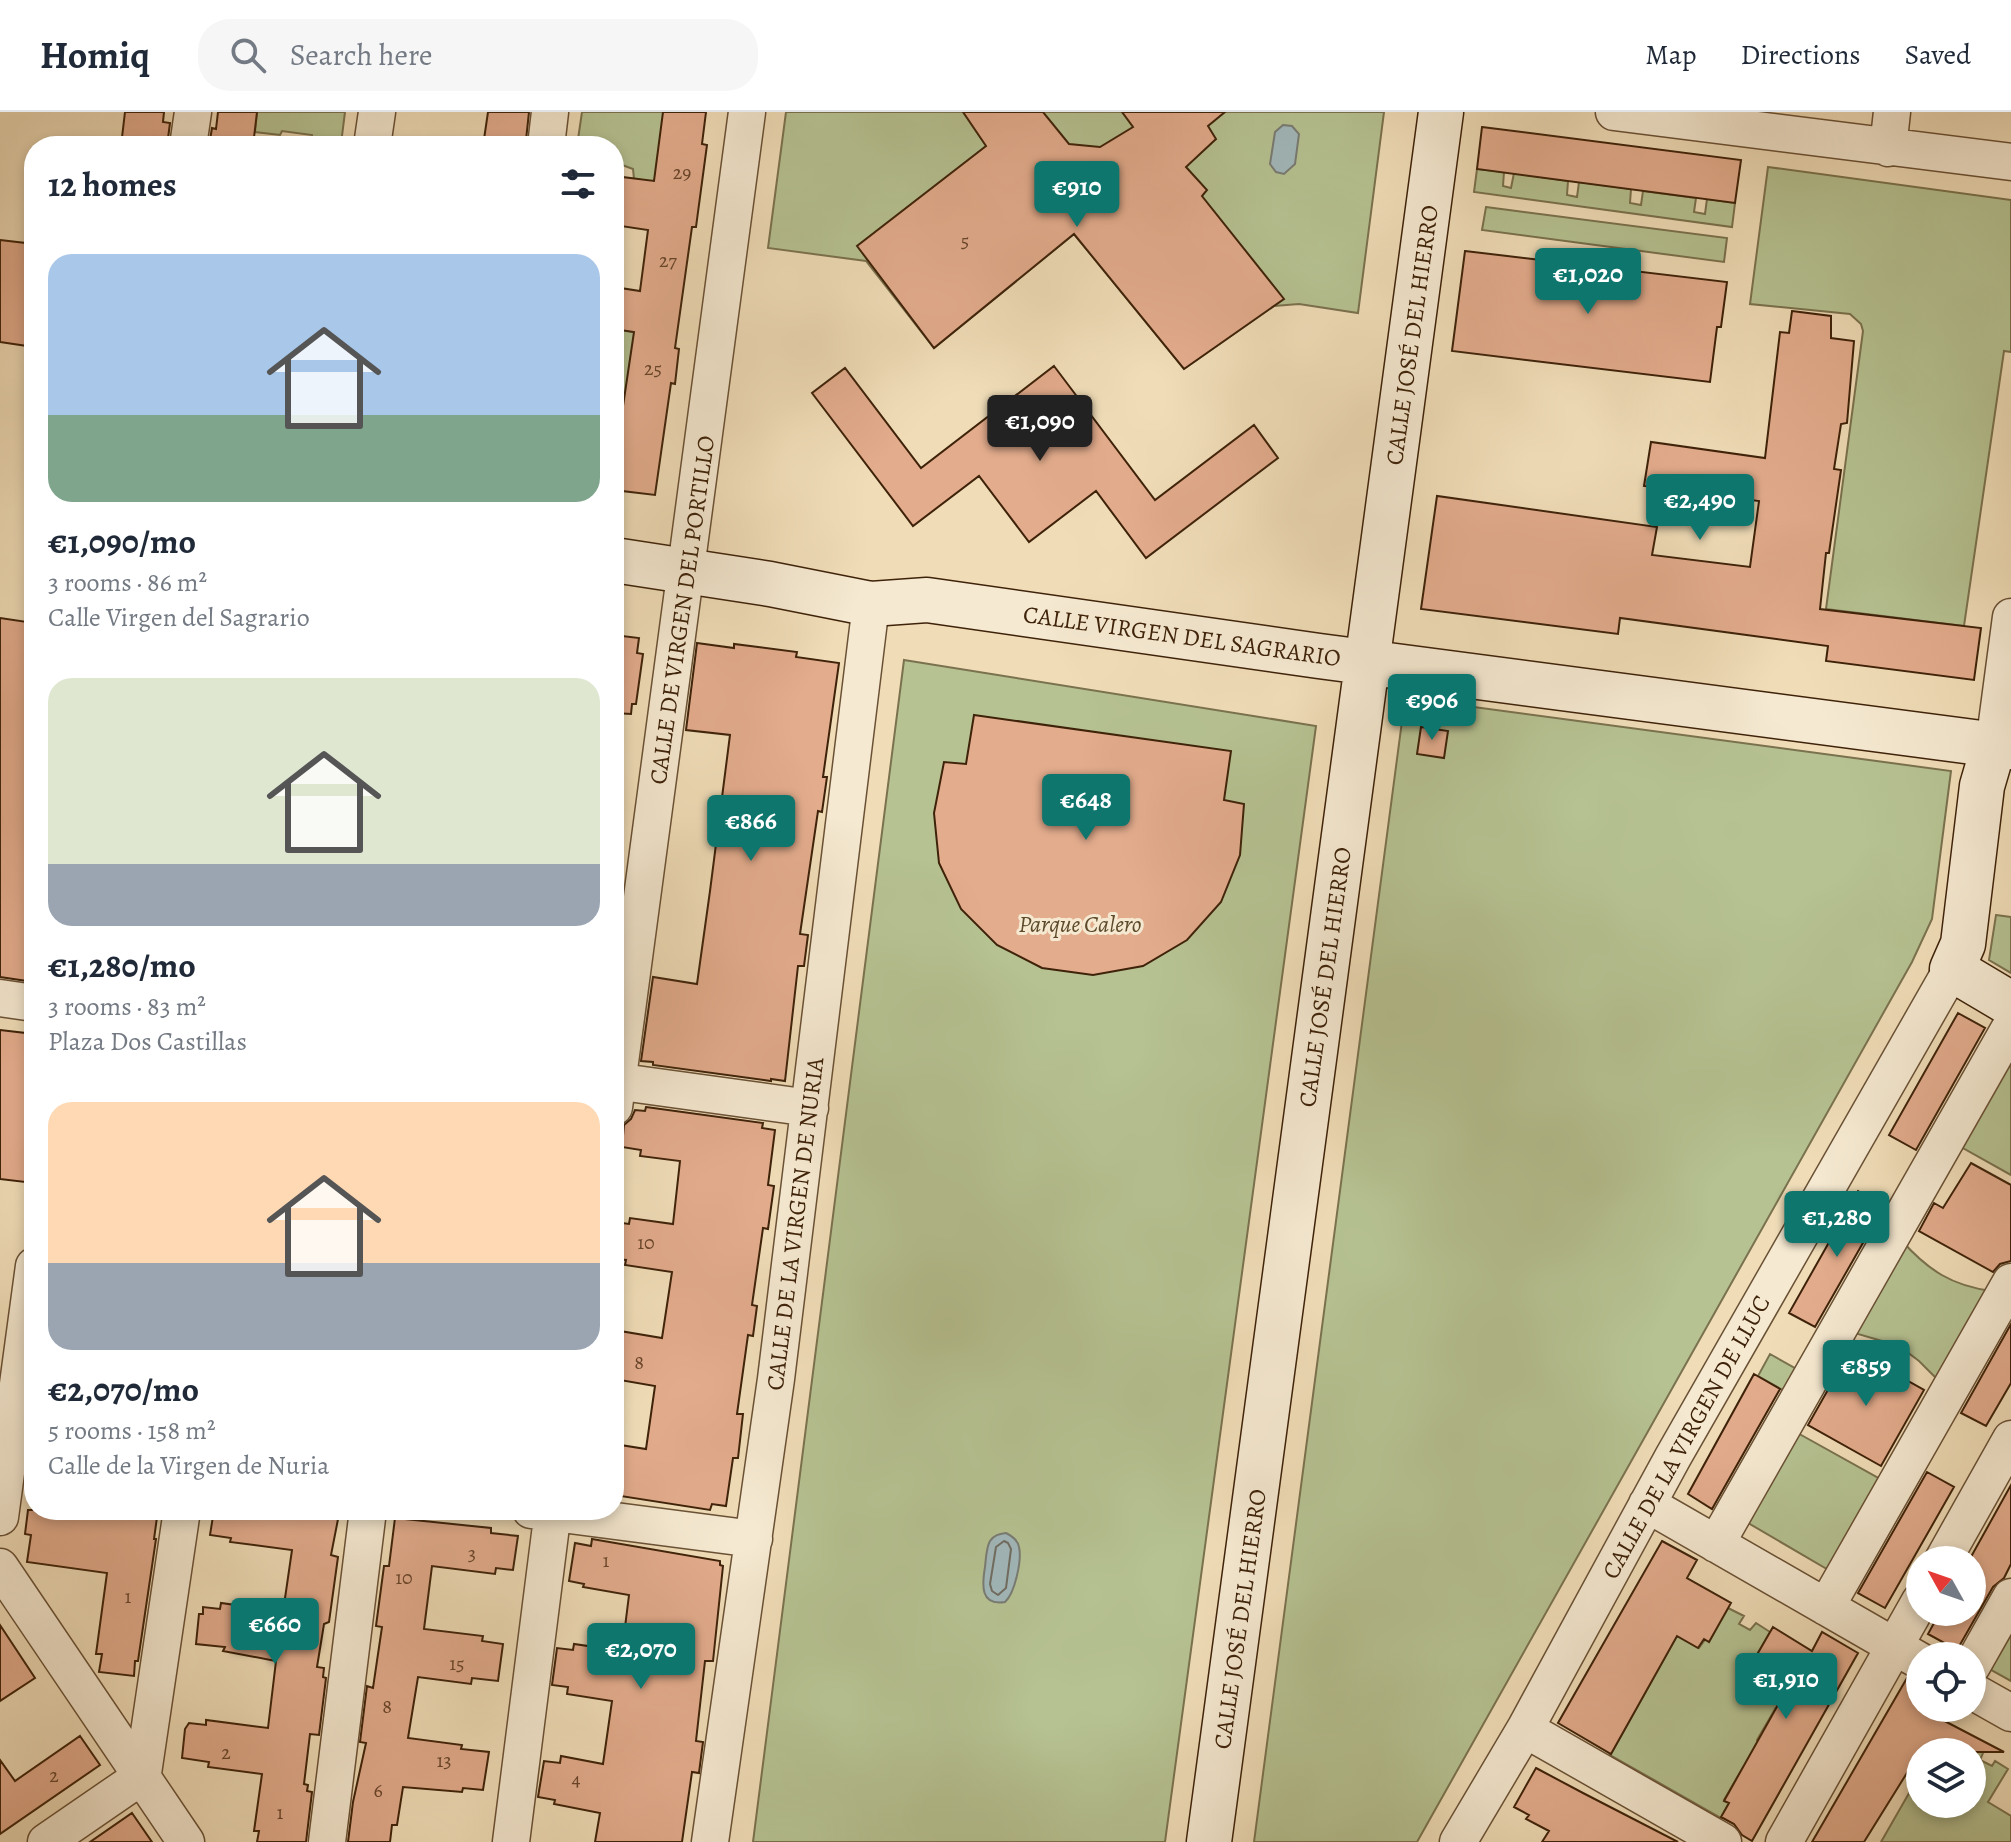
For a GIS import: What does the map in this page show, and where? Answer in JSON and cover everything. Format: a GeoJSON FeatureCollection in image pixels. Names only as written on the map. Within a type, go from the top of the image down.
{"type":"FeatureCollection","features":[{"type":"Feature","properties":{"kind":"street"},"geometry":{"type":"LineString","coordinates":[[189,136],[193,112]]}},
{"type":"Feature","properties":{"kind":"street"},"geometry":{"type":"LineString","coordinates":[[373,136],[377,112]]}},
{"type":"Feature","properties":{"kind":"street"},"geometry":{"type":"LineString","coordinates":[[547,136],[550,112]]}},
{"type":"Feature","properties":{"kind":"street","name":"CALLE DE VIRGEN DEL PORTILLO"},"geometry":{"type":"LineString","coordinates":[[624,1025],[747,112]]}},
{"type":"Feature","properties":{"kind":"street","name":"CALLE JOSÉ DEL HIERRO"},"geometry":{"type":"LineString","coordinates":[[1209,1842],[1441,112]]}},
{"type":"Feature","properties":{"kind":"street"},"geometry":{"type":"LineString","coordinates":[[1614,112],[1772,123],[1888,148],[2011,162]]}},
{"type":"Feature","properties":{"kind":"street"},"geometry":{"type":"LineString","coordinates":[[1888,148],[1892,112]]}},
{"type":"Feature","properties":{"kind":"street","name":"CALLE VIRGEN DEL SAGRARIO"},"geometry":{"type":"LineString","coordinates":[[624,561],[871,604],[927,600],[2003,746]]}},
{"type":"Feature","properties":{"kind":"street","name":"CALLE DE LA VIRGEN DE NURIA"},"geometry":{"type":"LineString","coordinates":[[710,1842],[754,1539],[871,604]]}},
{"type":"Feature","properties":{"kind":"street","name":"CALLE DE LA VIRGEN DE LLUC"},"geometry":{"type":"LineString","coordinates":[[1458,1842],[1525,1729],[1647,1504],[1952,969],[1963,944],[1982,786],[2003,746],[2011,617]]}},
{"type":"Feature","properties":{"kind":"street"},"geometry":{"type":"LineString","coordinates":[[1952,969],[2011,1004]]}},
{"type":"Feature","properties":{"kind":"street"},"geometry":{"type":"LineString","coordinates":[[0,998],[24,1002]]}},
{"type":"Feature","properties":{"kind":"street"},"geometry":{"type":"LineString","coordinates":[[1716,1544],[2011,1026]]}},
{"type":"Feature","properties":{"kind":"street"},"geometry":{"type":"LineString","coordinates":[[624,1091],[810,1108]]}},
{"type":"Feature","properties":{"kind":"street"},"geometry":{"type":"LineString","coordinates":[[1826,1607],[2011,1282]]}},
{"type":"Feature","properties":{"kind":"street"},"geometry":{"type":"LineString","coordinates":[[0,1517],[15,1439],[24,1357]]}},
{"type":"Feature","properties":{"kind":"street"},"geometry":{"type":"LineString","coordinates":[[1951,1546],[2011,1439]]}},
{"type":"Feature","properties":{"kind":"street"},"geometry":{"type":"LineString","coordinates":[[1647,1504],[1906,1653]]}},
{"type":"Feature","properties":{"kind":"street"},"geometry":{"type":"LineString","coordinates":[[142,1780],[181,1520]]}},
{"type":"Feature","properties":{"kind":"street"},"geometry":{"type":"LineString","coordinates":[[327,1842],[367,1520]]}},
{"type":"Feature","properties":{"kind":"street"},"geometry":{"type":"LineString","coordinates":[[511,1842],[544,1520]]}},
{"type":"Feature","properties":{"kind":"street"},"geometry":{"type":"LineString","coordinates":[[612,1520],[754,1539]]}},
{"type":"Feature","properties":{"kind":"street"},"geometry":{"type":"LineString","coordinates":[[0,1567],[186,1842]]}},
{"type":"Feature","properties":{"kind":"street"},"geometry":{"type":"LineString","coordinates":[[1986,1642],[2011,1597]]}},
{"type":"Feature","properties":{"kind":"street"},"geometry":{"type":"LineString","coordinates":[[1784,1842],[1906,1657]]}},
{"type":"Feature","properties":{"kind":"street"},"geometry":{"type":"LineString","coordinates":[[1986,1699],[2011,1713]]}},
{"type":"Feature","properties":{"kind":"street"},"geometry":{"type":"LineString","coordinates":[[1525,1729],[1723,1842]]}},
{"type":"Feature","properties":{"kind":"street"},"geometry":{"type":"LineString","coordinates":[[46,1842],[129,1785],[142,1780]]}},
{"type":"Feature","properties":{"kind":"green space"},"geometry":{"type":"Polygon","coordinates":[[[257,112],[345,112],[342,136],[255,132],[257,112]]]}},
{"type":"Feature","properties":{"kind":"green space"},"geometry":{"type":"Polygon","coordinates":[[[582,112],[669,112],[658,187],[634,179],[633,169],[624,166],[624,136],[578,136],[582,112]]]}},
{"type":"Feature","properties":{"kind":"green space"},"geometry":{"type":"Polygon","coordinates":[[[786,112],[1384,112],[1358,313],[1299,304],[1274,306],[1184,369],[1074,234],[934,348],[866,261],[768,248],[786,112]]]}},
{"type":"Feature","properties":{"kind":"green space"},"geometry":{"type":"Polygon","coordinates":[[[1768,167],[2011,200],[2011,352],[2004,351],[1964,626],[1826,609],[1863,331],[1861,324],[1850,314],[1750,304],[1768,167]]]}},
{"type":"Feature","properties":{"kind":"green space"},"geometry":{"type":"Polygon","coordinates":[[[1477,169],[1504,172],[1503,186],[1511,188],[1514,173],[1568,181],[1567,195],[1577,197],[1579,182],[1631,189],[1630,203],[1641,205],[1643,191],[1696,198],[1694,212],[1705,214],[1707,199],[1735,203],[1732,227],[1474,192],[1477,169]]]}},
{"type":"Feature","properties":{"kind":"green space"},"geometry":{"type":"Polygon","coordinates":[[[1486,207],[1727,238],[1724,262],[1482,230],[1486,207]]]}},
{"type":"Feature","properties":{"kind":"green space"},"geometry":{"type":"Polygon","coordinates":[[[624,331],[639,333],[629,407],[624,406],[624,331]]]}},
{"type":"Feature","properties":{"kind":"green space","name":"Parque Calero"},"geometry":{"type":"Polygon","coordinates":[[[904,660],[1316,726],[1165,1842],[753,1842],[904,660]]]}},
{"type":"Feature","properties":{"kind":"green space"},"geometry":{"type":"Polygon","coordinates":[[[1414,699],[1951,771],[1932,919],[1912,962],[1417,1842],[1254,1842],[1404,706],[1414,699]]]}},
{"type":"Feature","properties":{"kind":"green space"},"geometry":{"type":"Polygon","coordinates":[[[1996,915],[2011,917],[2011,973],[1989,960],[1996,915]]]}},
{"type":"Feature","properties":{"kind":"green space"},"geometry":{"type":"Polygon","coordinates":[[[2011,1047],[2011,1175],[1952,1142],[2011,1047]]]}},
{"type":"Feature","properties":{"kind":"green space"},"geometry":{"type":"Polygon","coordinates":[[[1902,1241],[1942,1275],[1965,1285],[1992,1291],[1942,1384],[1899,1346],[1851,1332],[1902,1241]]]}},
{"type":"Feature","properties":{"kind":"green space"},"geometry":{"type":"Polygon","coordinates":[[[1770,1354],[1800,1371],[1788,1393],[1758,1376],[1770,1354]]]}},
{"type":"Feature","properties":{"kind":"green space"},"geometry":{"type":"Polygon","coordinates":[[[1794,1431],[1889,1484],[1837,1575],[1743,1520],[1794,1431]]]}},
{"type":"Feature","properties":{"kind":"green space"},"geometry":{"type":"Polygon","coordinates":[[[1728,1608],[1744,1616],[1739,1624],[1750,1630],[1756,1623],[1770,1632],[1752,1665],[1792,1689],[1775,1709],[1757,1740],[1762,1744],[1742,1769],[1724,1800],[1729,1803],[1721,1818],[1610,1755],[1677,1636],[1699,1648],[1728,1608]]]}},
{"type":"Feature","properties":{"kind":"green space"},"geometry":{"type":"Polygon","coordinates":[[[2011,1623],[2011,1681],[1986,1667],[2011,1623]]]}},
{"type":"Feature","properties":{"kind":"green space"},"geometry":{"type":"Polygon","coordinates":[[[1995,1761],[2008,1769],[1988,1802],[2011,1816],[2011,1842],[1881,1842],[1906,1798],[1906,1818],[1986,1818],[1986,1763],[1992,1766],[1995,1761]]]}},
{"type":"Feature","properties":{"kind":"water"},"geometry":{"type":"Polygon","coordinates":[[[1283,125],[1292,126],[1299,134],[1295,164],[1284,174],[1276,172],[1270,164],[1275,132],[1283,125]]]}},
{"type":"Feature","properties":{"kind":"water"},"geometry":{"type":"Polygon","coordinates":[[[1006,1533],[1018,1545],[1019,1568],[1009,1598],[1005,1602],[991,1601],[984,1593],[986,1554],[992,1539],[1006,1533]]]}},
{"type":"Feature","properties":{"kind":"building"},"geometry":{"type":"Polygon","coordinates":[[[125,112],[164,112],[163,122],[170,123],[168,136],[122,136],[125,112]]]}},
{"type":"Feature","properties":{"kind":"building"},"geometry":{"type":"Polygon","coordinates":[[[218,112],[257,112],[254,136],[211,136],[212,128],[216,129],[218,112]]]}},
{"type":"Feature","properties":{"kind":"building"},"geometry":{"type":"Polygon","coordinates":[[[488,112],[529,112],[526,136],[484,136],[488,112]]]}},
{"type":"Feature","properties":{"kind":"building"},"geometry":{"type":"Polygon","coordinates":[[[663,112],[706,112],[702,144],[707,145],[675,348],[679,349],[675,384],[671,383],[655,495],[624,491],[624,399],[634,332],[624,330],[624,289],[640,291],[648,230],[624,226],[624,177],[654,181],[663,112]]]}},
{"type":"Feature","properties":{"kind":"building"},"geometry":{"type":"Polygon","coordinates":[[[963,112],[1043,112],[1069,144],[1100,147],[1133,127],[1122,112],[1225,112],[1208,126],[1216,139],[1186,167],[1207,190],[1202,196],[1284,299],[1184,369],[1074,234],[934,348],[857,246],[986,146],[963,112]]]}},
{"type":"Feature","properties":{"kind":"building"},"geometry":{"type":"Polygon","coordinates":[[[1482,127],[1741,160],[1735,203],[1477,169],[1482,127]]]}},
{"type":"Feature","properties":{"kind":"building"},"geometry":{"type":"Polygon","coordinates":[[[0,240],[24,243],[24,346],[0,342],[0,240]]]}},
{"type":"Feature","properties":{"kind":"building"},"geometry":{"type":"Polygon","coordinates":[[[1465,251],[1727,282],[1710,382],[1452,351],[1465,251]]]}},
{"type":"Feature","properties":{"kind":"building"},"geometry":{"type":"Polygon","coordinates":[[[1792,311],[1831,316],[1831,338],[1854,341],[1847,423],[1841,424],[1834,469],[1841,470],[1829,553],[1826,553],[1820,609],[1981,628],[1974,680],[1826,661],[1828,646],[1620,618],[1618,634],[1421,609],[1437,496],[1657,527],[1652,555],[1750,567],[1759,501],[1644,486],[1651,442],[1765,458],[1780,332],[1789,333],[1792,311]]]}},
{"type":"Feature","properties":{"kind":"building"},"geometry":{"type":"Polygon","coordinates":[[[1054,366],[1155,500],[1254,425],[1278,458],[1146,558],[1096,491],[1029,542],[979,476],[913,526],[812,393],[845,368],[921,468],[1054,366]]]}},
{"type":"Feature","properties":{"kind":"building"},"geometry":{"type":"Polygon","coordinates":[[[0,618],[24,622],[24,981],[0,977],[0,618]]]}},
{"type":"Feature","properties":{"kind":"building"},"geometry":{"type":"Polygon","coordinates":[[[624,636],[639,638],[637,653],[643,654],[636,704],[632,704],[631,714],[624,714],[624,636]]]}},
{"type":"Feature","properties":{"kind":"building"},"geometry":{"type":"Polygon","coordinates":[[[697,643],[797,652],[796,657],[839,663],[823,777],[827,777],[822,812],[818,811],[800,934],[808,935],[804,966],[798,966],[785,1081],[641,1061],[653,977],[697,984],[710,891],[730,735],[686,730],[697,643]]]}},
{"type":"Feature","properties":{"kind":"building"},"geometry":{"type":"Polygon","coordinates":[[[974,715],[1231,751],[1224,800],[1244,804],[1240,855],[1221,902],[1187,940],[1143,966],[1093,975],[1042,968],[997,945],[961,909],[939,863],[934,813],[944,762],[966,764],[974,715]]]}},
{"type":"Feature","properties":{"kind":"building"},"geometry":{"type":"Polygon","coordinates":[[[1421,727],[1448,731],[1444,758],[1417,754],[1421,727]]]}},
{"type":"Feature","properties":{"kind":"building"},"geometry":{"type":"Polygon","coordinates":[[[1958,1013],[1985,1028],[1916,1150],[1889,1135],[1958,1013]]]}},
{"type":"Feature","properties":{"kind":"building"},"geometry":{"type":"Polygon","coordinates":[[[0,1030],[24,1033],[24,1182],[0,1179],[0,1030]]]}},
{"type":"Feature","properties":{"kind":"building"},"geometry":{"type":"Polygon","coordinates":[[[646,1107],[763,1123],[762,1128],[775,1130],[768,1185],[774,1186],[768,1229],[763,1228],[752,1305],[757,1306],[753,1336],[748,1335],[737,1414],[743,1414],[738,1458],[733,1458],[726,1506],[712,1504],[710,1510],[624,1497],[624,1446],[646,1449],[655,1386],[624,1381],[624,1332],[662,1338],[672,1272],[625,1265],[624,1223],[629,1224],[630,1218],[673,1224],[680,1161],[640,1156],[641,1150],[624,1147],[624,1125],[635,1110],[645,1111],[646,1107]]]}},
{"type":"Feature","properties":{"kind":"building"},"geometry":{"type":"Polygon","coordinates":[[[1971,1163],[2011,1185],[2011,1261],[2000,1264],[1993,1272],[1919,1231],[1934,1203],[1943,1208],[1971,1163]]]}},
{"type":"Feature","properties":{"kind":"building"},"geometry":{"type":"Polygon","coordinates":[[[1858,1191],[1884,1206],[1815,1327],[1789,1313],[1858,1191]]]}},
{"type":"Feature","properties":{"kind":"building"},"geometry":{"type":"Polygon","coordinates":[[[2011,1324],[2011,1383],[1986,1426],[1961,1413],[2011,1324]]]}},
{"type":"Feature","properties":{"kind":"building"},"geometry":{"type":"Polygon","coordinates":[[[1851,1349],[1924,1390],[1881,1466],[1808,1425],[1851,1349]]]}},
{"type":"Feature","properties":{"kind":"building"},"geometry":{"type":"Polygon","coordinates":[[[1754,1374],[1780,1389],[1712,1509],[1688,1494],[1754,1374]]]}},
{"type":"Feature","properties":{"kind":"building"},"geometry":{"type":"Polygon","coordinates":[[[1927,1472],[1954,1487],[1920,1546],[1906,1546],[1906,1571],[1885,1608],[1858,1593],[1927,1472]]]}},
{"type":"Feature","properties":{"kind":"building"},"geometry":{"type":"Polygon","coordinates":[[[2011,1485],[2011,1564],[1986,1599],[1986,1546],[1977,1546],[2011,1485]]]}},
{"type":"Feature","properties":{"kind":"building"},"geometry":{"type":"Polygon","coordinates":[[[27,1520],[157,1520],[134,1676],[99,1672],[102,1654],[96,1654],[107,1573],[27,1562],[31,1535],[25,1534],[27,1520]]]}},
{"type":"Feature","properties":{"kind":"building"},"geometry":{"type":"Polygon","coordinates":[[[212,1520],[338,1520],[331,1555],[338,1557],[329,1622],[324,1624],[317,1667],[324,1668],[323,1677],[326,1678],[319,1735],[310,1734],[304,1784],[308,1785],[307,1791],[312,1792],[306,1842],[257,1842],[259,1831],[254,1831],[262,1774],[208,1767],[209,1762],[182,1758],[185,1729],[189,1723],[206,1725],[206,1720],[268,1728],[276,1661],[223,1651],[225,1647],[196,1644],[199,1614],[203,1614],[203,1607],[220,1609],[221,1603],[283,1612],[292,1550],[230,1542],[231,1538],[210,1535],[212,1520]]]}},
{"type":"Feature","properties":{"kind":"building"},"geometry":{"type":"Polygon","coordinates":[[[395,1520],[491,1528],[491,1533],[518,1536],[513,1570],[496,1568],[495,1574],[432,1566],[424,1629],[483,1636],[482,1641],[503,1644],[498,1681],[472,1678],[471,1684],[418,1677],[408,1738],[489,1752],[483,1790],[463,1788],[462,1792],[403,1787],[397,1825],[392,1825],[390,1842],[348,1842],[366,1743],[360,1742],[367,1686],[373,1688],[382,1627],[376,1626],[384,1566],[389,1566],[395,1520]]]}},
{"type":"Feature","properties":{"kind":"building"},"geometry":{"type":"Polygon","coordinates":[[[592,1539],[720,1561],[723,1566],[713,1661],[705,1661],[696,1741],[703,1742],[699,1773],[692,1772],[682,1842],[595,1842],[600,1813],[554,1804],[555,1800],[538,1797],[544,1761],[560,1763],[561,1756],[603,1764],[612,1701],[567,1694],[568,1687],[552,1685],[557,1648],[573,1650],[574,1644],[622,1651],[629,1595],[583,1587],[584,1584],[569,1581],[575,1543],[591,1546],[592,1539]]]}},
{"type":"Feature","properties":{"kind":"building"},"geometry":{"type":"Polygon","coordinates":[[[1662,1541],[1697,1560],[1687,1578],[1731,1603],[1709,1642],[1704,1639],[1698,1648],[1677,1636],[1611,1754],[1558,1723],[1662,1541]]]}},
{"type":"Feature","properties":{"kind":"building"},"geometry":{"type":"Polygon","coordinates":[[[0,1625],[35,1678],[0,1701],[0,1625]]]}},
{"type":"Feature","properties":{"kind":"building"},"geometry":{"type":"Polygon","coordinates":[[[1932,1626],[1971,1626],[1962,1642],[1942,1642],[1928,1634],[1932,1626]]]}},
{"type":"Feature","properties":{"kind":"building"},"geometry":{"type":"Polygon","coordinates":[[[1773,1627],[1812,1651],[1822,1632],[1858,1653],[1752,1841],[1742,1835],[1734,1824],[1721,1817],[1729,1803],[1724,1801],[1788,1687],[1751,1665],[1773,1627]]]}},
{"type":"Feature","properties":{"kind":"building"},"geometry":{"type":"Polygon","coordinates":[[[1906,1680],[1906,1722],[1946,1722],[1977,1738],[1906,1738],[1906,1774],[1864,1842],[1812,1842],[1906,1680]]]}},
{"type":"Feature","properties":{"kind":"building"},"geometry":{"type":"Polygon","coordinates":[[[80,1736],[100,1765],[0,1834],[0,1760],[15,1781],[80,1736]]]}},
{"type":"Feature","properties":{"kind":"building"},"geometry":{"type":"Polygon","coordinates":[[[1986,1743],[2004,1752],[1986,1752],[1986,1743]]]}},
{"type":"Feature","properties":{"kind":"building"},"geometry":{"type":"Polygon","coordinates":[[[1536,1768],[1678,1842],[1542,1842],[1549,1831],[1526,1819],[1529,1815],[1514,1807],[1536,1768]]]}},
{"type":"Feature","properties":{"kind":"building"},"geometry":{"type":"Polygon","coordinates":[[[132,1813],[152,1842],[90,1842],[132,1813]]]}}]}
